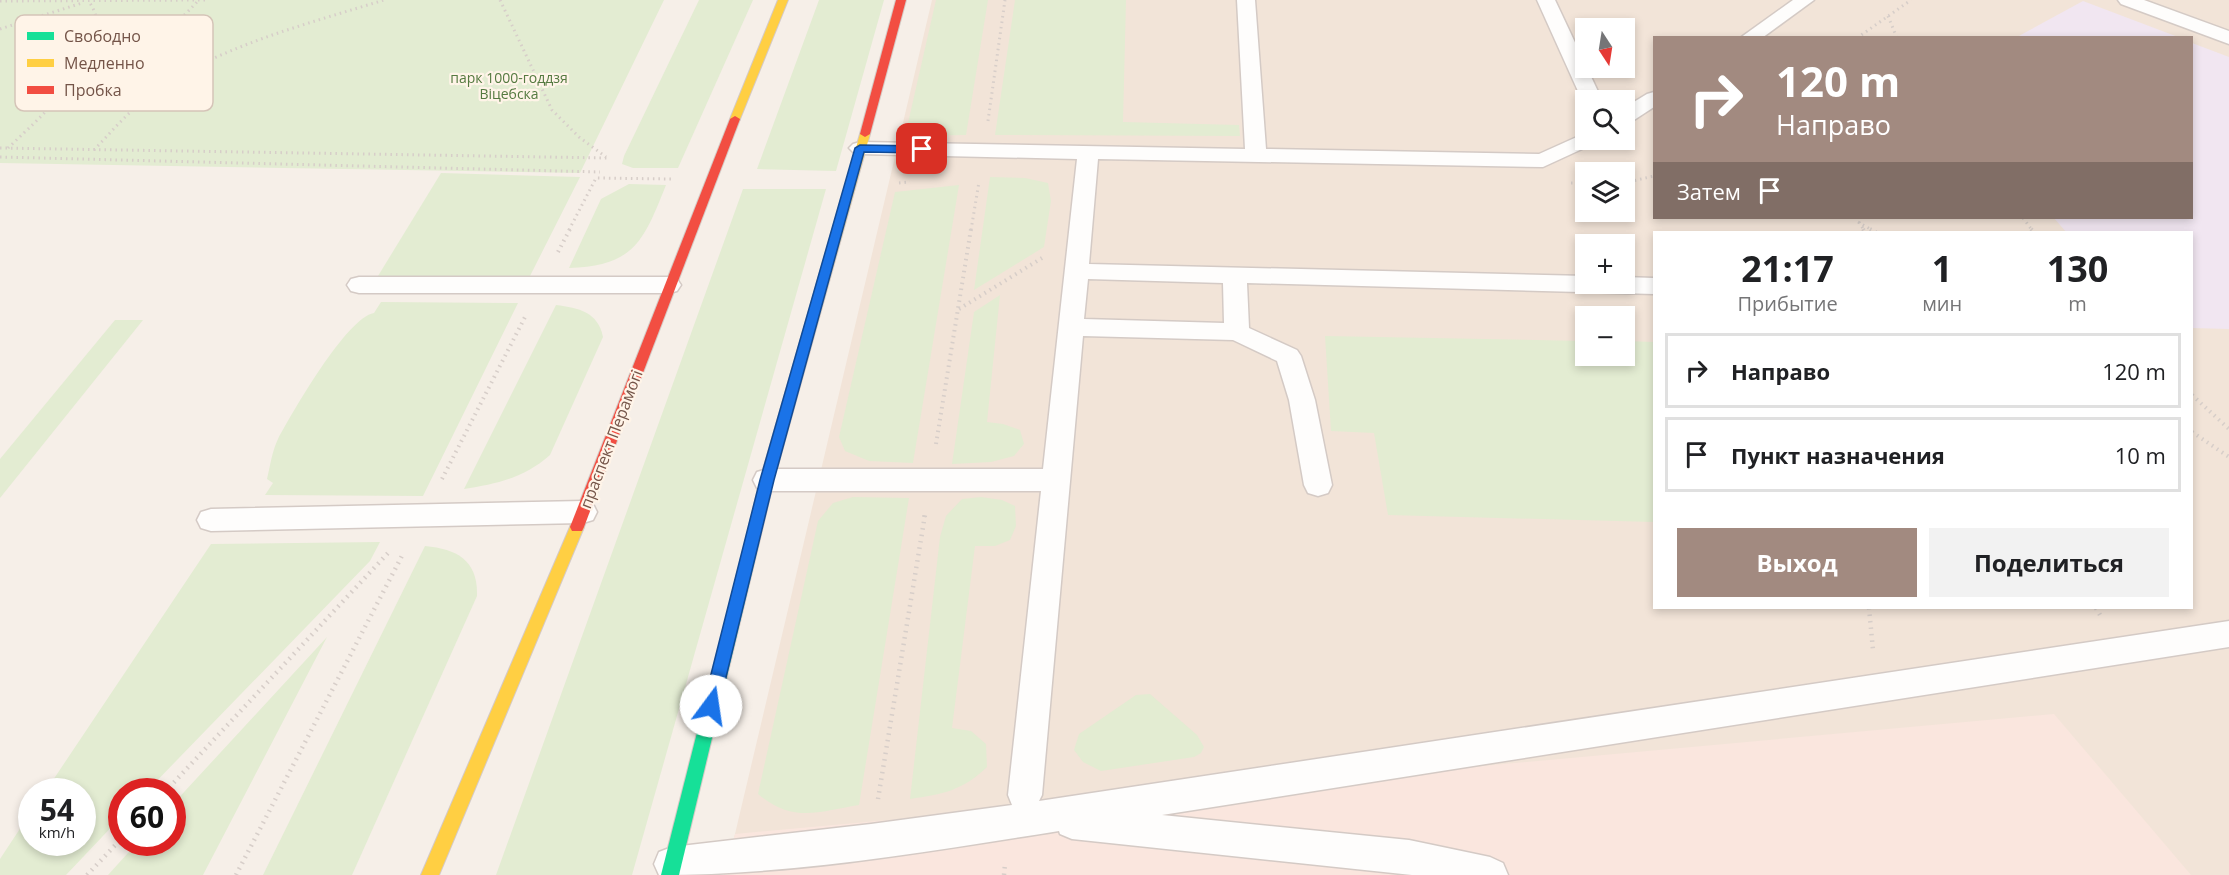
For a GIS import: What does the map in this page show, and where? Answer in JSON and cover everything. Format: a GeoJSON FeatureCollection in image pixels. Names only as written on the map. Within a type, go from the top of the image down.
{"type":"FeatureCollection","features":[{"type":"Feature","properties":{"kind":"main road","name":"праспект Перамогі"},"geometry":{"type":"LineString","coordinates":[[430,875],[583,512],[669,285],[783,0]]}},
{"type":"Feature","properties":{"kind":"main road"},"geometry":{"type":"LineString","coordinates":[[671,870],[767,480],[901,0]]}},
{"type":"Feature","properties":{"kind":"lane"},"geometry":{"type":"LineString","coordinates":[[1246,0],[1256,154]]}},
{"type":"Feature","properties":{"kind":"lane"},"geometry":{"type":"LineString","coordinates":[[1546,0],[1587,90]]}},
{"type":"Feature","properties":{"kind":"lane"},"geometry":{"type":"LineString","coordinates":[[1752,36],[1805,0]]}},
{"type":"Feature","properties":{"kind":"lane"},"geometry":{"type":"LineString","coordinates":[[2127,0],[2229,38]]}},
{"type":"Feature","properties":{"kind":"lane"},"geometry":{"type":"LineString","coordinates":[[1635,111],[1653,99]]}},
{"type":"Feature","properties":{"kind":"lane"},"geometry":{"type":"LineString","coordinates":[[860,148],[1543,160],[1575,145]]}},
{"type":"Feature","properties":{"kind":"lane"},"geometry":{"type":"LineString","coordinates":[[1030,806],[1056,480],[1088,153]]}},
{"type":"Feature","properties":{"kind":"lane"},"geometry":{"type":"LineString","coordinates":[[1077,271],[1653,286]]}},
{"type":"Feature","properties":{"kind":"lane"},"geometry":{"type":"LineString","coordinates":[[1235,275],[1237,332]]}},
{"type":"Feature","properties":{"kind":"lane"},"geometry":{"type":"LineString","coordinates":[[359,285],[669,285]]}},
{"type":"Feature","properties":{"kind":"lane"},"geometry":{"type":"LineString","coordinates":[[1071,327],[1237,332],[1288,356],[1302,400],[1318,485]]}},
{"type":"Feature","properties":{"kind":"lane"},"geometry":{"type":"LineString","coordinates":[[767,480],[1056,480]]}},
{"type":"Feature","properties":{"kind":"lane"},"geometry":{"type":"LineString","coordinates":[[211,520],[583,512]]}},
{"type":"Feature","properties":{"kind":"lane"},"geometry":{"type":"LineString","coordinates":[[671,870],[871,841],[1030,806],[2229,634]]}},
{"type":"Feature","properties":{"kind":"lane"},"geometry":{"type":"LineString","coordinates":[[1030,806],[1409,857],[1490,875]]}},
{"type":"Feature","properties":{"kind":"path"},"geometry":{"type":"LineString","coordinates":[[184,15],[199,0]]}},
{"type":"Feature","properties":{"kind":"path"},"geometry":{"type":"LineString","coordinates":[[0,1],[205,0]]}},
{"type":"Feature","properties":{"kind":"path"},"geometry":{"type":"LineString","coordinates":[[213,60],[273,35],[384,0]]}},
{"type":"Feature","properties":{"kind":"path"},"geometry":{"type":"LineString","coordinates":[[0,148],[607,158],[579,137],[552,110],[500,0]]}},
{"type":"Feature","properties":{"kind":"path"},"geometry":{"type":"LineString","coordinates":[[1860,36],[1911,0]]}},
{"type":"Feature","properties":{"kind":"path"},"geometry":{"type":"LineString","coordinates":[[45,15],[90,1]]}},
{"type":"Feature","properties":{"kind":"path"},"geometry":{"type":"LineString","coordinates":[[90,1],[97,15]]}},
{"type":"Feature","properties":{"kind":"path"},"geometry":{"type":"LineString","coordinates":[[1888,16],[1896,36]]}},
{"type":"Feature","properties":{"kind":"path"},"geometry":{"type":"LineString","coordinates":[[0,29],[15,24]]}},
{"type":"Feature","properties":{"kind":"path"},"geometry":{"type":"LineString","coordinates":[[8,148],[45,111]]}},
{"type":"Feature","properties":{"kind":"path"},"geometry":{"type":"LineString","coordinates":[[94,150],[135,111]]}},
{"type":"Feature","properties":{"kind":"path"},"geometry":{"type":"LineString","coordinates":[[0,157],[600,172]]}},
{"type":"Feature","properties":{"kind":"path"},"geometry":{"type":"LineString","coordinates":[[1635,180],[1653,176]]}},
{"type":"Feature","properties":{"kind":"path"},"geometry":{"type":"LineString","coordinates":[[236,875],[596,178],[675,179]]}},
{"type":"Feature","properties":{"kind":"path"},"geometry":{"type":"LineString","coordinates":[[2023,219],[2033,231]]}},
{"type":"Feature","properties":{"kind":"path"},"geometry":{"type":"LineString","coordinates":[[1864,231],[1858,222],[1874,231]]}},
{"type":"Feature","properties":{"kind":"path"},"geometry":{"type":"LineString","coordinates":[[958,310],[1080,235]]}},
{"type":"Feature","properties":{"kind":"path"},"geometry":{"type":"LineString","coordinates":[[2193,396],[2229,429]]}},
{"type":"Feature","properties":{"kind":"path"},"geometry":{"type":"LineString","coordinates":[[2193,433],[2229,457]]}},
{"type":"Feature","properties":{"kind":"path"},"geometry":{"type":"LineString","coordinates":[[178,778],[423,516]]}},
{"type":"Feature","properties":{"kind":"path"},"geometry":{"type":"LineString","coordinates":[[87,875],[108,853]]}},
{"type":"Feature","properties":{"kind":"shaded area"},"geometry":{"type":"Polygon","coordinates":[[[932,0],[2229,0],[2229,875],[724,875],[932,0]]]}},
{"type":"Feature","properties":{"kind":"shaded area"},"geometry":{"type":"Polygon","coordinates":[[[2083,1],[2175,36],[2019,36],[2083,1]]]}},
{"type":"Feature","properties":{"kind":"shaded area"},"geometry":{"type":"Polygon","coordinates":[[[2193,43],[2229,57],[2229,329],[2193,328],[2193,231],[2065,231],[2055,219],[2193,219],[2193,43]]]}},
{"type":"Feature","properties":{"kind":"shaded area"},"geometry":{"type":"Polygon","coordinates":[[[2054,714],[2191,875],[724,875],[735,834],[2054,714]]]}},
{"type":"Feature","properties":{"kind":"green space","name":"парк 1000-годдзя Віцебска"},"geometry":{"type":"Polygon","coordinates":[[[0,0],[664,0],[580,173],[0,163],[0,0]]]}},
{"type":"Feature","properties":{"kind":"green space"},"geometry":{"type":"Polygon","coordinates":[[[699,0],[753,0],[678,168],[633,168],[622,164],[624,156],[699,0]]]}},
{"type":"Feature","properties":{"kind":"green space"},"geometry":{"type":"Polygon","coordinates":[[[819,0],[884,0],[836,171],[757,169],[819,0]]]}},
{"type":"Feature","properties":{"kind":"green space"},"geometry":{"type":"Polygon","coordinates":[[[936,0],[988,0],[966,135],[927,134],[913,128],[908,123],[936,0]]]}},
{"type":"Feature","properties":{"kind":"green space"},"geometry":{"type":"Polygon","coordinates":[[[1015,0],[1126,0],[1123,122],[1239,125],[1240,136],[995,135],[1015,0]]]}},
{"type":"Feature","properties":{"kind":"green space"},"geometry":{"type":"Polygon","coordinates":[[[441,173],[580,177],[530,276],[378,276],[441,173]]]}},
{"type":"Feature","properties":{"kind":"green space"},"geometry":{"type":"Polygon","coordinates":[[[990,177],[1025,178],[1048,183],[1051,201],[1044,247],[974,290],[990,177]]]}},
{"type":"Feature","properties":{"kind":"green space"},"geometry":{"type":"Polygon","coordinates":[[[629,184],[666,185],[643,235],[623,255],[609,262],[569,268],[601,199],[629,184]]]}},
{"type":"Feature","properties":{"kind":"green space"},"geometry":{"type":"Polygon","coordinates":[[[959,185],[913,463],[869,461],[845,451],[839,437],[895,192],[959,185]]]}},
{"type":"Feature","properties":{"kind":"green space"},"geometry":{"type":"Polygon","coordinates":[[[743,189],[826,189],[632,875],[496,875],[743,189]]]}},
{"type":"Feature","properties":{"kind":"green space"},"geometry":{"type":"Polygon","coordinates":[[[1000,295],[987,422],[1003,424],[1020,430],[1024,444],[1014,456],[991,462],[952,464],[974,312],[1000,295]]]}},
{"type":"Feature","properties":{"kind":"green space"},"geometry":{"type":"Polygon","coordinates":[[[381,302],[518,303],[423,496],[265,495],[273,483],[267,479],[274,449],[295,409],[335,348],[363,318],[374,313],[381,302]]]}},
{"type":"Feature","properties":{"kind":"green space"},"geometry":{"type":"Polygon","coordinates":[[[556,305],[580,310],[592,317],[597,322],[603,337],[550,455],[510,479],[464,489],[556,305]]]}},
{"type":"Feature","properties":{"kind":"green space"},"geometry":{"type":"Polygon","coordinates":[[[115,320],[143,320],[0,498],[0,459],[115,320]]]}},
{"type":"Feature","properties":{"kind":"green space"},"geometry":{"type":"Polygon","coordinates":[[[1325,336],[1575,341],[1575,366],[1635,366],[1635,341],[1653,342],[1653,522],[1388,515],[1374,433],[1331,431],[1325,336]]]}},
{"type":"Feature","properties":{"kind":"green space"},"geometry":{"type":"Polygon","coordinates":[[[853,497],[909,498],[859,805],[818,812],[794,812],[771,803],[758,794],[818,521],[833,503],[853,497]]]}},
{"type":"Feature","properties":{"kind":"green space"},"geometry":{"type":"Polygon","coordinates":[[[981,497],[1002,500],[1015,506],[1016,526],[1010,540],[995,546],[975,546],[952,728],[971,731],[986,744],[987,767],[969,781],[952,790],[910,799],[940,537],[946,516],[962,499],[981,497]]]}},
{"type":"Feature","properties":{"kind":"green space"},"geometry":{"type":"Polygon","coordinates":[[[380,542],[370,561],[160,778],[108,778],[108,831],[96,843],[96,778],[54,778],[211,544],[380,542]]]}},
{"type":"Feature","properties":{"kind":"green space"},"geometry":{"type":"Polygon","coordinates":[[[425,546],[447,550],[464,559],[474,574],[477,596],[352,875],[263,875],[425,546]]]}},
{"type":"Feature","properties":{"kind":"green space"},"geometry":{"type":"Polygon","coordinates":[[[327,637],[203,875],[108,875],[125,856],[186,856],[186,790],[327,637]]]}},
{"type":"Feature","properties":{"kind":"green space"},"geometry":{"type":"Polygon","coordinates":[[[1150,694],[1197,735],[1204,747],[1201,753],[1194,757],[1101,771],[1083,762],[1074,750],[1079,734],[1136,695],[1150,694]]]}},
{"type":"Feature","properties":{"kind":"green space"},"geometry":{"type":"Polygon","coordinates":[[[18,832],[18,856],[84,856],[66,875],[0,875],[0,859],[18,832]]]}},
{"type":"Feature","properties":{"kind":"traffic: fast"},"geometry":{"type":"LineString","coordinates":[[670,875],[752,543]]}},
{"type":"Feature","properties":{"kind":"traffic: slow"},"geometry":{"type":"LineString","coordinates":[[735,119],[783,0]]}},
{"type":"Feature","properties":{"kind":"traffic: slow"},"geometry":{"type":"LineString","coordinates":[[752,543],[767,480],[865,134]]}},
{"type":"Feature","properties":{"kind":"traffic: slow"},"geometry":{"type":"LineString","coordinates":[[430,875],[577,527]]}},
{"type":"Feature","properties":{"kind":"traffic: jam"},"geometry":{"type":"LineString","coordinates":[[865,134],[901,0]]}},
{"type":"Feature","properties":{"kind":"traffic: jam"},"geometry":{"type":"LineString","coordinates":[[577,527],[735,119]]}},
{"type":"Feature","properties":{"kind":"route"},"geometry":{"type":"LineString","coordinates":[[711,706],[767,480],[860,148],[922,149]]}}]}
